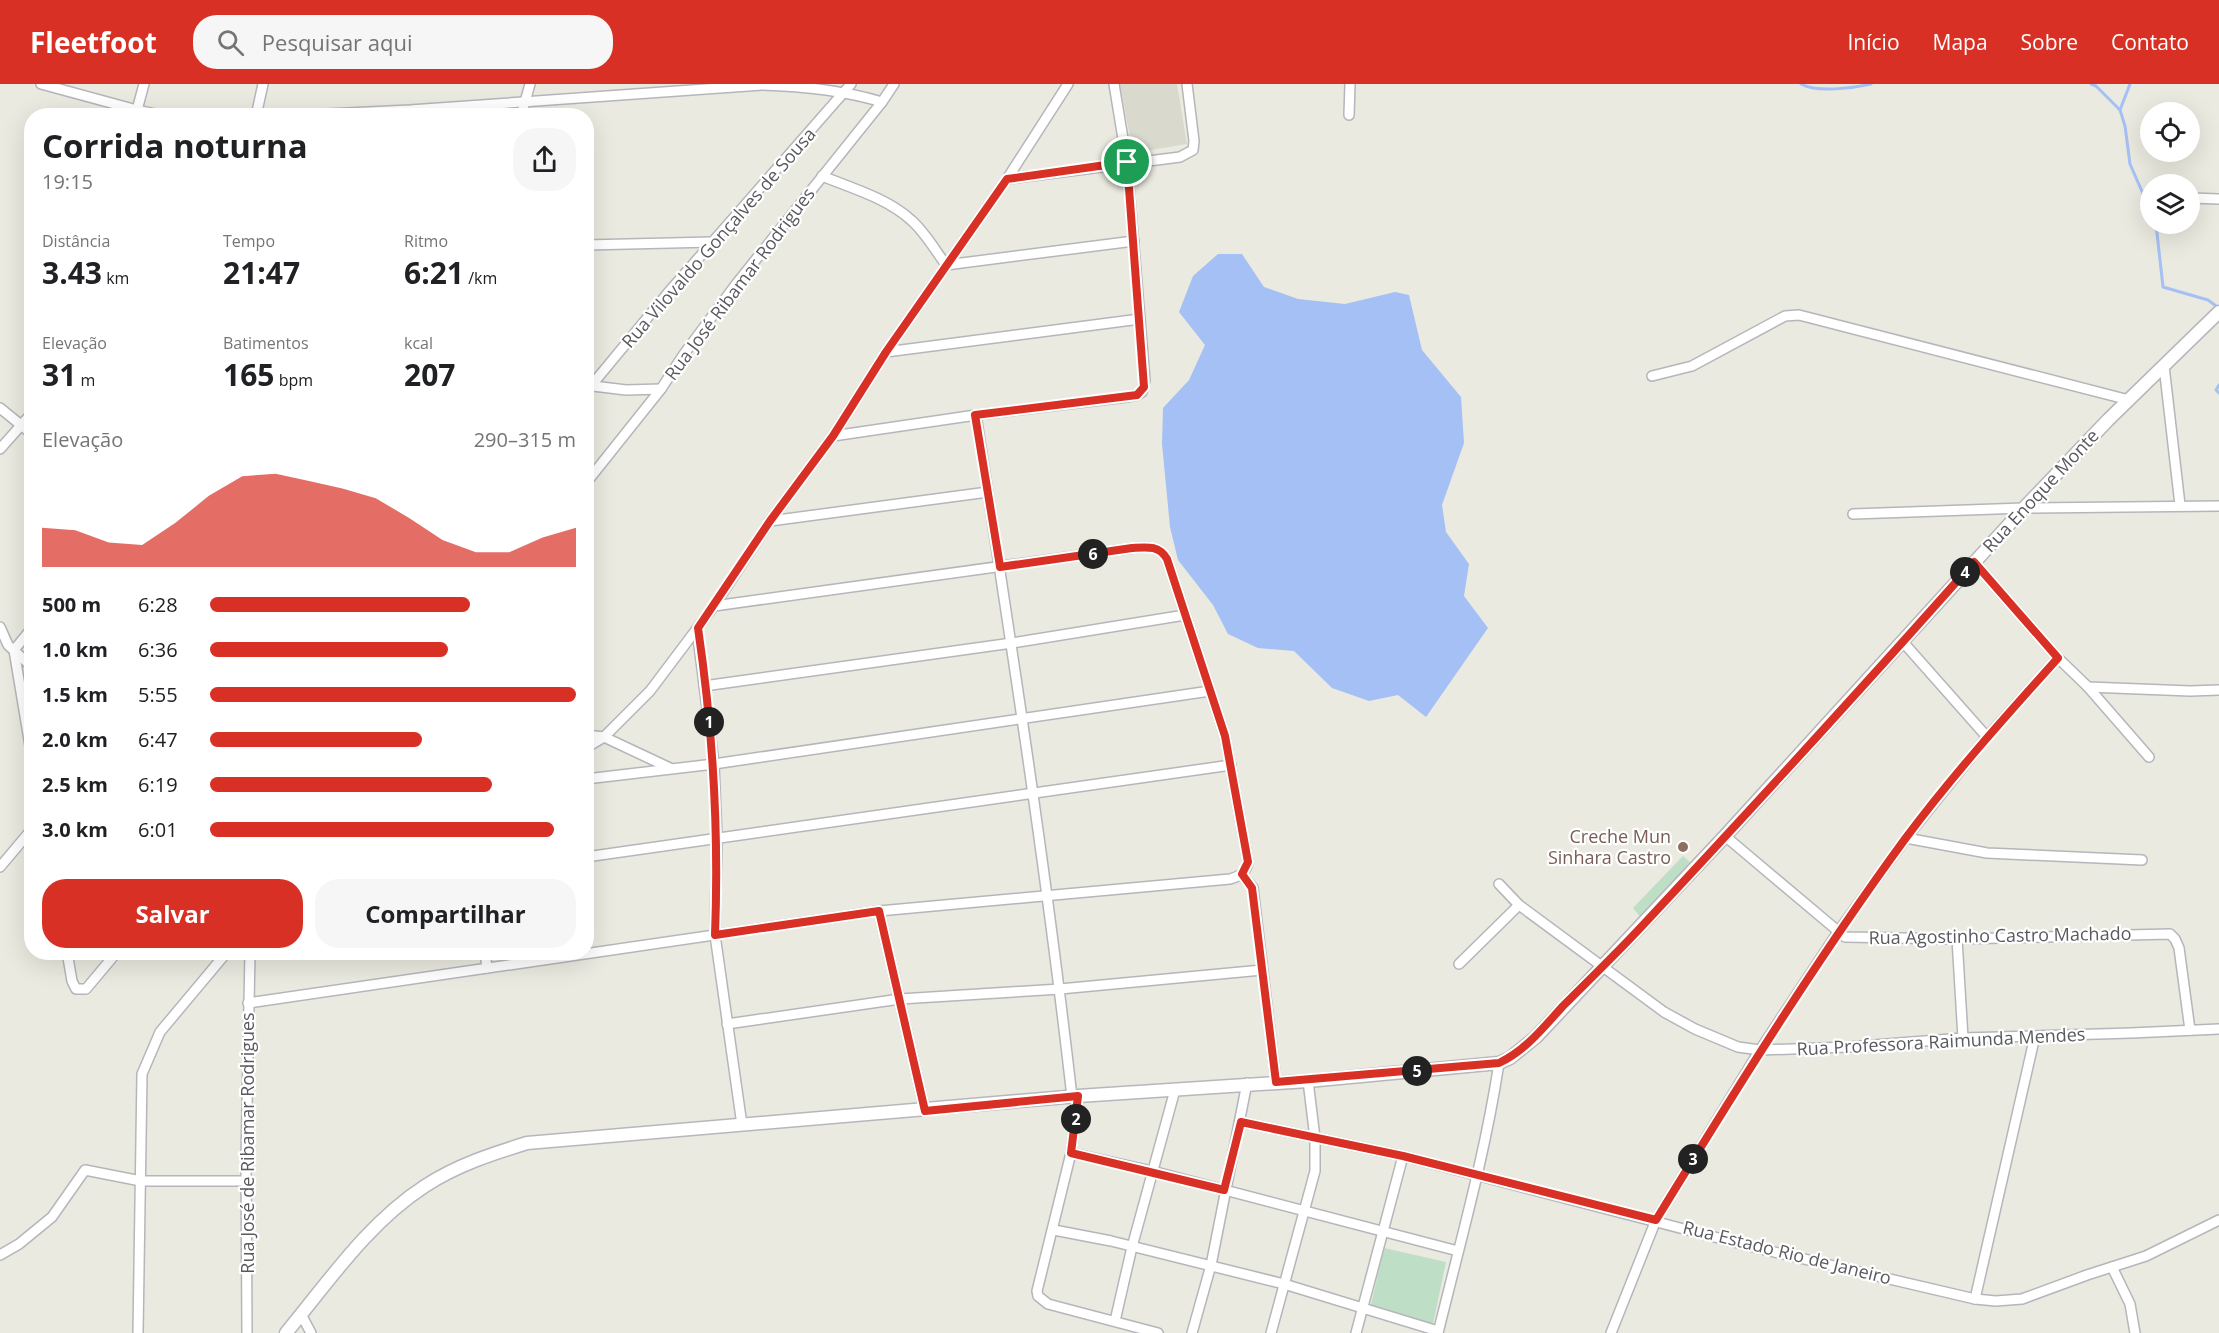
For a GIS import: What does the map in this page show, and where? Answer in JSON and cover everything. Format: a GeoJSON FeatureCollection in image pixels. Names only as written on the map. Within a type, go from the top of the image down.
{"type":"FeatureCollection","features":[{"type":"Feature","properties":{"kind":"main road","name":"Rua Enoque Monte"},"geometry":{"type":"LineString","coordinates":[[286,1333],[379,1222],[426,1185],[480,1158],[527,1143],[1247,1083],[1308,1081],[1499,1063],[1510,1058],[1536,1038],[1562,1007],[1603,968],[2024,508],[2128,400],[2219,312]]}},
{"type":"Feature","properties":{"kind":"street"},"geometry":{"type":"LineString","coordinates":[[138,108],[144,84]]}},
{"type":"Feature","properties":{"kind":"street"},"geometry":{"type":"LineString","coordinates":[[258,108],[263,84]]}},
{"type":"Feature","properties":{"kind":"street"},"geometry":{"type":"LineString","coordinates":[[523,108],[530,84]]}},
{"type":"Feature","properties":{"kind":"street","name":"Rua José Ribamar Rodrigues"},"geometry":{"type":"LineString","coordinates":[[594,473],[661,389],[730,292],[894,84]]}},
{"type":"Feature","properties":{"kind":"street"},"geometry":{"type":"LineString","coordinates":[[594,744],[604,738],[650,691],[714,606],[770,521],[833,436],[886,352],[1007,179],[1068,84]]}},
{"type":"Feature","properties":{"kind":"street"},"geometry":{"type":"LineString","coordinates":[[833,436],[975,415],[1137,395],[1144,387],[1127,162],[1114,84]]}},
{"type":"Feature","properties":{"kind":"street"},"geometry":{"type":"LineString","coordinates":[[1007,179],[1180,157],[1193,150],[1187,84]]}},
{"type":"Feature","properties":{"kind":"street"},"geometry":{"type":"LineString","coordinates":[[1349,115],[1350,84]]}},
{"type":"Feature","properties":{"kind":"street"},"geometry":{"type":"LineString","coordinates":[[45,85],[126,108]]}},
{"type":"Feature","properties":{"kind":"street"},"geometry":{"type":"LineString","coordinates":[[449,108],[733,85],[848,88],[882,102]]}},
{"type":"Feature","properties":{"kind":"street","name":"Rua Vilovaldo Gonçalves de Sousa"},"geometry":{"type":"LineString","coordinates":[[594,384],[712,242],[848,88]]}},
{"type":"Feature","properties":{"kind":"street"},"geometry":{"type":"LineString","coordinates":[[822,176],[904,214],[913,222],[946,265]]}},
{"type":"Feature","properties":{"kind":"street"},"geometry":{"type":"LineString","coordinates":[[2200,198],[2219,199]]}},
{"type":"Feature","properties":{"kind":"street"},"geometry":{"type":"LineString","coordinates":[[946,265],[1134,241]]}},
{"type":"Feature","properties":{"kind":"street"},"geometry":{"type":"LineString","coordinates":[[594,245],[712,242]]}},
{"type":"Feature","properties":{"kind":"street"},"geometry":{"type":"LineString","coordinates":[[1652,376],[1684,369],[1785,316],[1799,315],[2128,400]]}},
{"type":"Feature","properties":{"kind":"street"},"geometry":{"type":"LineString","coordinates":[[886,352],[1140,319]]}},
{"type":"Feature","properties":{"kind":"street"},"geometry":{"type":"LineString","coordinates":[[2164,366],[2180,505]]}},
{"type":"Feature","properties":{"kind":"street"},"geometry":{"type":"LineString","coordinates":[[594,389],[661,389]]}},
{"type":"Feature","properties":{"kind":"street"},"geometry":{"type":"LineString","coordinates":[[0,408],[22,425]]}},
{"type":"Feature","properties":{"kind":"street"},"geometry":{"type":"LineString","coordinates":[[975,415],[1034,793],[1075,1097],[1071,1153],[1054,1230],[1037,1291],[1038,1296],[1048,1304],[1158,1333]]}},
{"type":"Feature","properties":{"kind":"street"},"geometry":{"type":"LineString","coordinates":[[0,449],[24,423]]}},
{"type":"Feature","properties":{"kind":"street"},"geometry":{"type":"LineString","coordinates":[[770,521],[988,492]]}},
{"type":"Feature","properties":{"kind":"street"},"geometry":{"type":"LineString","coordinates":[[1853,514],[2024,508],[2219,506]]}},
{"type":"Feature","properties":{"kind":"street"},"geometry":{"type":"LineString","coordinates":[[594,953],[879,911],[1230,879],[1242,874],[1248,862],[1225,736],[1167,559],[1159,549],[1132,548],[714,606]]}},
{"type":"Feature","properties":{"kind":"street"},"geometry":{"type":"LineString","coordinates":[[1974,562],[2149,757]]}},
{"type":"Feature","properties":{"kind":"street"},"geometry":{"type":"LineString","coordinates":[[704,686],[1012,643],[1185,615]]}},
{"type":"Feature","properties":{"kind":"street"},"geometry":{"type":"LineString","coordinates":[[0,627],[4,639],[24,659]]}},
{"type":"Feature","properties":{"kind":"street"},"geometry":{"type":"LineString","coordinates":[[698,628],[714,764],[717,838],[715,935],[742,1125]]}},
{"type":"Feature","properties":{"kind":"street"},"geometry":{"type":"LineString","coordinates":[[24,638],[14,650],[24,710]]}},
{"type":"Feature","properties":{"kind":"street"},"geometry":{"type":"LineString","coordinates":[[1903,642],[1987,737]]}},
{"type":"Feature","properties":{"kind":"street"},"geometry":{"type":"LineString","coordinates":[[1611,1333],[1656,1220],[1760,1050],[1839,932],[1906,838],[1987,737],[2058,658]]}},
{"type":"Feature","properties":{"kind":"street"},"geometry":{"type":"LineString","coordinates":[[2088,687],[2219,690]]}},
{"type":"Feature","properties":{"kind":"street"},"geometry":{"type":"LineString","coordinates":[[594,777],[714,764],[1210,691]]}},
{"type":"Feature","properties":{"kind":"street"},"geometry":{"type":"LineString","coordinates":[[594,736],[604,738],[672,769]]}},
{"type":"Feature","properties":{"kind":"street"},"geometry":{"type":"LineString","coordinates":[[594,856],[1231,765]]}},
{"type":"Feature","properties":{"kind":"street","name":"Rua Agostinho Castro Machado"},"geometry":{"type":"LineString","coordinates":[[1725,836],[1839,932],[1851,938],[1957,939],[2168,933],[2175,939],[2179,948],[2190,1030]]}},
{"type":"Feature","properties":{"kind":"street"},"geometry":{"type":"LineString","coordinates":[[0,867],[24,838]]}},
{"type":"Feature","properties":{"kind":"street"},"geometry":{"type":"LineString","coordinates":[[1906,838],[1987,853],[2142,860]]}},
{"type":"Feature","properties":{"kind":"street"},"geometry":{"type":"LineString","coordinates":[[1242,874],[1252,888],[1276,1082]]}},
{"type":"Feature","properties":{"kind":"street","name":"Rua Professora Raimunda Mendes"},"geometry":{"type":"LineString","coordinates":[[1499,884],[1519,905],[1664,1012],[1695,1029],[1738,1047],[1760,1050],[1848,1047],[1963,1038],[2219,1029]]}},
{"type":"Feature","properties":{"kind":"street"},"geometry":{"type":"LineString","coordinates":[[1459,964],[1519,905]]}},
{"type":"Feature","properties":{"kind":"street"},"geometry":{"type":"LineString","coordinates":[[879,911],[925,1111]]}},
{"type":"Feature","properties":{"kind":"street"},"geometry":{"type":"LineString","coordinates":[[1957,939],[1963,1038]]}},
{"type":"Feature","properties":{"kind":"street"},"geometry":{"type":"LineString","coordinates":[[68,960],[72,981],[76,988],[86,989],[110,960]]}},
{"type":"Feature","properties":{"kind":"street"},"geometry":{"type":"LineString","coordinates":[[138,1333],[142,1074],[160,1032],[220,960]]}},
{"type":"Feature","properties":{"kind":"street","name":"Rua José de Ribamar Rodrigues"},"geometry":{"type":"LineString","coordinates":[[247,1333],[250,960]]}},
{"type":"Feature","properties":{"kind":"street"},"geometry":{"type":"LineString","coordinates":[[486,960],[487,968]]}},
{"type":"Feature","properties":{"kind":"street"},"geometry":{"type":"LineString","coordinates":[[248,1003],[542,960]]}},
{"type":"Feature","properties":{"kind":"street"},"geometry":{"type":"LineString","coordinates":[[727,1024],[900,999],[1060,989],[1262,970]]}},
{"type":"Feature","properties":{"kind":"street"},"geometry":{"type":"LineString","coordinates":[[1975,1299],[2035,1036]]}},
{"type":"Feature","properties":{"kind":"street"},"geometry":{"type":"LineString","coordinates":[[1054,1230],[1211,1265],[1284,1284],[1438,1332],[1478,1177],[1491,1119],[1499,1063]]}},
{"type":"Feature","properties":{"kind":"street"},"geometry":{"type":"LineString","coordinates":[[1271,1333],[1315,1171],[1315,1138],[1308,1081]]}},
{"type":"Feature","properties":{"kind":"street"},"geometry":{"type":"LineString","coordinates":[[1192,1333],[1211,1265],[1224,1190],[1241,1122],[1247,1083]]}},
{"type":"Feature","properties":{"kind":"street"},"geometry":{"type":"LineString","coordinates":[[1115,1321],[1131,1247],[1175,1090]]}},
{"type":"Feature","properties":{"kind":"street","name":"Rua Estado Rio de Janeiro"},"geometry":{"type":"LineString","coordinates":[[1241,1122],[1403,1156],[1754,1247],[1975,1299],[1996,1301],[2022,1299],[2146,1256],[2219,1220]]}},
{"type":"Feature","properties":{"kind":"street"},"geometry":{"type":"LineString","coordinates":[[1071,1153],[1152,1171],[1458,1251]]}},
{"type":"Feature","properties":{"kind":"street"},"geometry":{"type":"LineString","coordinates":[[1356,1333],[1403,1156]]}},
{"type":"Feature","properties":{"kind":"street"},"geometry":{"type":"LineString","coordinates":[[0,1255],[19,1244],[52,1217],[85,1170],[141,1181],[247,1181]]}},
{"type":"Feature","properties":{"kind":"street"},"geometry":{"type":"LineString","coordinates":[[2112,1267],[2130,1304],[2135,1333]]}},
{"type":"Feature","properties":{"kind":"street"},"geometry":{"type":"LineString","coordinates":[[301,1314],[311,1333]]}},
{"type":"Feature","properties":{"kind":"shaded area"},"geometry":{"type":"Polygon","coordinates":[[[1120,84],[1177,84],[1187,144],[1133,153],[1120,84]]]}},
{"type":"Feature","properties":{"kind":"green space"},"geometry":{"type":"Polygon","coordinates":[[[1683,856],[1691,863],[1641,918],[1633,908],[1683,856]]]}},
{"type":"Feature","properties":{"kind":"green space"},"geometry":{"type":"Polygon","coordinates":[[[1384,1248],[1446,1262],[1433,1324],[1370,1309],[1384,1248]]]}},
{"type":"Feature","properties":{"kind":"water"},"geometry":{"type":"Polygon","coordinates":[[[1218,254],[1242,254],[1264,287],[1298,299],[1345,304],[1395,292],[1409,295],[1422,350],[1461,397],[1464,443],[1442,505],[1446,532],[1469,564],[1464,596],[1488,628],[1426,717],[1398,695],[1369,701],[1332,688],[1294,651],[1258,648],[1228,634],[1213,605],[1178,560],[1170,527],[1162,444],[1163,408],[1189,380],[1205,345],[1179,312],[1193,276],[1218,254]]]}},
{"type":"Feature","properties":{"kind":"waterway"},"geometry":{"type":"LineString","coordinates":[[1801,84],[1825,89],[1871,84]]}},
{"type":"Feature","properties":{"kind":"waterway"},"geometry":{"type":"LineString","coordinates":[[2091,84],[2096,86],[2120,110]]}},
{"type":"Feature","properties":{"kind":"waterway"},"geometry":{"type":"LineString","coordinates":[[2130,84],[2120,110],[2125,126],[2130,164],[2140,187]]}},
{"type":"Feature","properties":{"kind":"waterway"},"geometry":{"type":"LineString","coordinates":[[2157,234],[2163,287],[2208,300],[2219,308]]}},
{"type":"Feature","properties":{"kind":"waterway"},"geometry":{"type":"LineString","coordinates":[[2219,385],[2216,390],[2219,393]]}},
{"type":"Feature","properties":{"kind":"place","name":"Creche Mun Sinhara Castro"},"geometry":{"type":"Point","coordinates":[1683,847]}},
{"type":"Feature","properties":{"kind":"route"},"geometry":{"type":"LineString","coordinates":[[1127,162],[1145,380],[1142,392],[1137,395],[975,415],[1000,567],[1152,547],[1159,549],[1167,559],[1225,736],[1248,862],[1242,874],[1252,888],[1276,1082],[1499,1063],[1521,1050],[1536,1038],[1562,1007],[1603,968],[1974,562],[2058,658],[1987,737],[1906,838],[1839,932],[1760,1050],[1656,1220],[1478,1177],[1403,1156],[1241,1122],[1224,1190],[1071,1153],[1078,1096],[925,1111],[879,911],[715,935],[717,838],[714,764],[698,628],[770,521],[833,436],[886,352],[1007,179],[1127,162]]}}]}
